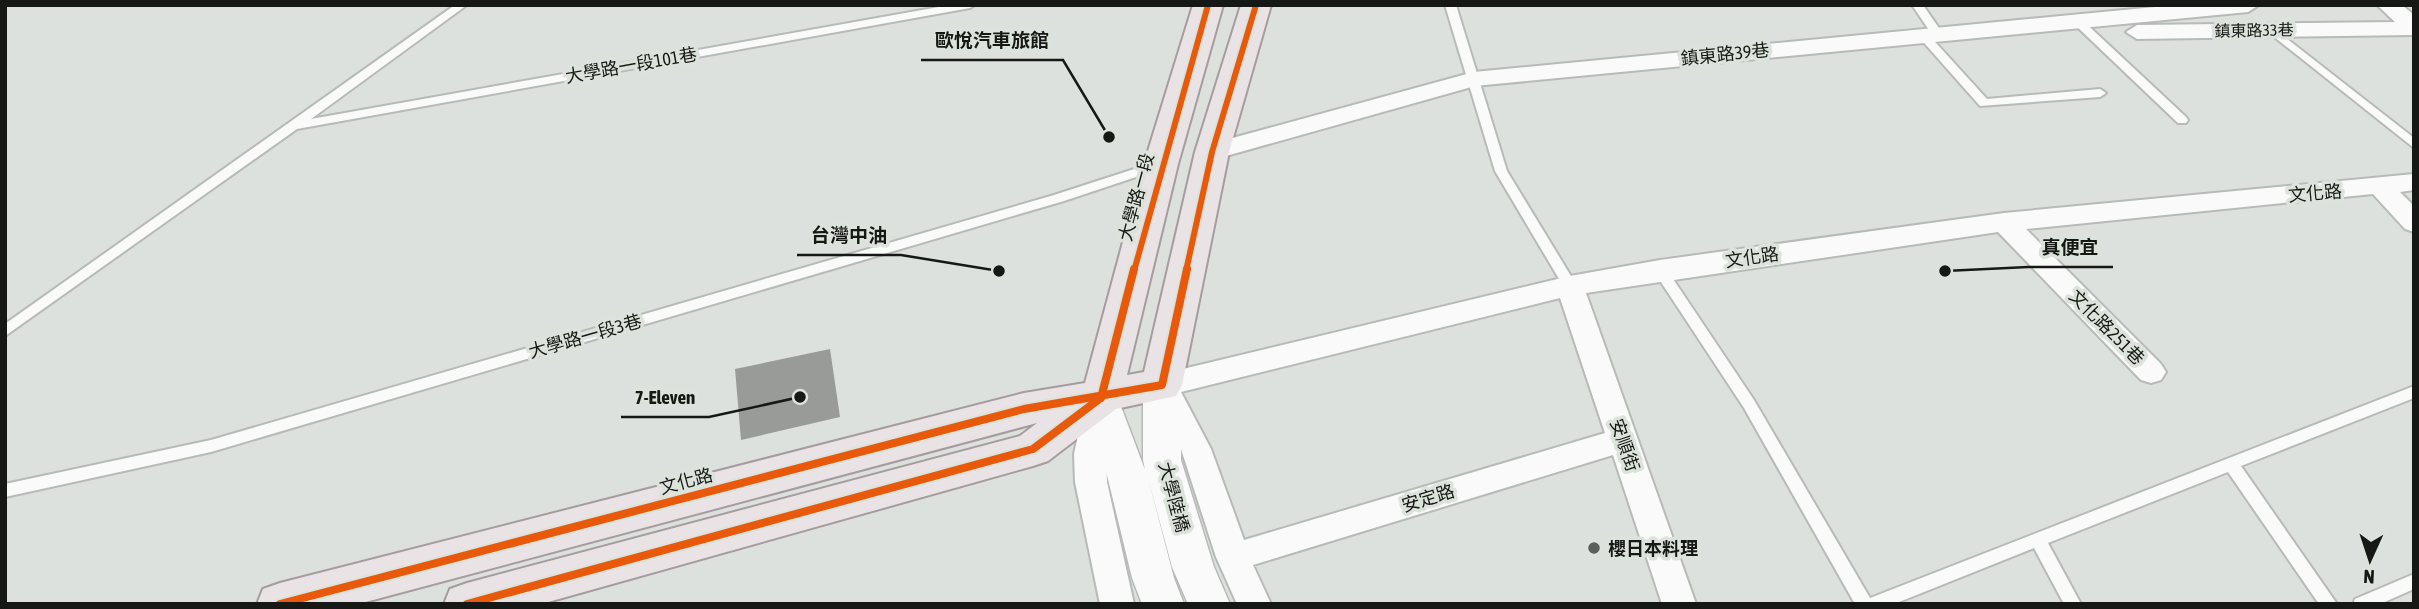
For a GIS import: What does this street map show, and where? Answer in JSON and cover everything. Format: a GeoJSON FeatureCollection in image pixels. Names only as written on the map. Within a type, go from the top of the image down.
{"type":"FeatureCollection","features":[{"type":"Feature","properties":{"kind":"main road","name":"大學路一段"},"geometry":{"type":"LineString","coordinates":[[1101,398],[1161,164],[1208,5]]}},
{"type":"Feature","properties":{"kind":"main road"},"geometry":{"type":"LineString","coordinates":[[1162,385],[1212,152],[1256,5]]}},
{"type":"Feature","properties":{"kind":"main road","name":"文化路"},"geometry":{"type":"LineString","coordinates":[[281,604],[1024,409],[1101,398],[1162,385]]}},
{"type":"Feature","properties":{"kind":"main road","name":"文化路"},"geometry":{"type":"LineString","coordinates":[[467,604],[1033,449],[1101,398]]}},
{"type":"Feature","properties":{"kind":"street","name":"鎮東路39巷"},"geometry":{"type":"LineString","coordinates":[[1212,152],[1474,79],[2248,5]]}},
{"type":"Feature","properties":{"kind":"street"},"geometry":{"type":"LineString","coordinates":[[2388,5],[2414,27]]}},
{"type":"Feature","properties":{"kind":"street","name":"鎮東路33巷"},"geometry":{"type":"LineString","coordinates":[[2087,19],[2116,32],[2414,27]]}},
{"type":"Feature","properties":{"kind":"street","name":"文化路"},"geometry":{"type":"LineString","coordinates":[[1162,385],[1570,286],[1660,270],[2004,222],[2414,182]]}},
{"type":"Feature","properties":{"kind":"street"},"geometry":{"type":"LineString","coordinates":[[2380,186],[2414,223]]}},
{"type":"Feature","properties":{"kind":"street","name":"文化路251巷"},"geometry":{"type":"LineString","coordinates":[[2004,222],[2151,372]]}},
{"type":"Feature","properties":{"kind":"street","name":"安順街"},"geometry":{"type":"LineString","coordinates":[[1570,286],[1679,604]]}},
{"type":"Feature","properties":{"kind":"street"},"geometry":{"type":"LineString","coordinates":[[1162,385],[1196,449],[1233,556],[1254,604]]}},
{"type":"Feature","properties":{"kind":"street","name":"大學陸橋"},"geometry":{"type":"LineString","coordinates":[[1162,385],[1144,466],[1153,578],[1163,604]]}},
{"type":"Feature","properties":{"kind":"street"},"geometry":{"type":"LineString","coordinates":[[1101,398],[1090,454],[1091,482],[1118,604]]}},
{"type":"Feature","properties":{"kind":"street","name":"大學陸橋"},"geometry":{"type":"LineString","coordinates":[[1101,398],[1144,466],[1194,567],[1209,604]]}},
{"type":"Feature","properties":{"kind":"street","name":"安定路"},"geometry":{"type":"LineString","coordinates":[[1233,556],[1623,440]]}},
{"type":"Feature","properties":{"kind":"lane"},"geometry":{"type":"LineString","coordinates":[[5,331],[462,5]]}},
{"type":"Feature","properties":{"kind":"lane","name":"大學路一段101巷"},"geometry":{"type":"LineString","coordinates":[[291,126],[970,5]]}},
{"type":"Feature","properties":{"kind":"lane"},"geometry":{"type":"LineString","coordinates":[[1450,5],[1502,171],[1570,286]]}},
{"type":"Feature","properties":{"kind":"lane"},"geometry":{"type":"LineString","coordinates":[[1917,5],[1929,34],[1984,103],[2099,93]]}},
{"type":"Feature","properties":{"kind":"lane"},"geometry":{"type":"LineString","coordinates":[[2087,19],[2182,120]]}},
{"type":"Feature","properties":{"kind":"lane"},"geometry":{"type":"LineString","coordinates":[[2272,30],[2414,144]]}},
{"type":"Feature","properties":{"kind":"lane","name":"大學路一段3巷"},"geometry":{"type":"LineString","coordinates":[[5,491],[211,446],[1059,198],[1161,164]]}},
{"type":"Feature","properties":{"kind":"lane"},"geometry":{"type":"LineString","coordinates":[[1660,270],[1749,404],[1864,604]]}},
{"type":"Feature","properties":{"kind":"lane"},"geometry":{"type":"LineString","coordinates":[[1874,604],[2414,392]]}},
{"type":"Feature","properties":{"kind":"lane"},"geometry":{"type":"LineString","coordinates":[[2231,464],[2329,604]]}},
{"type":"Feature","properties":{"kind":"lane"},"geometry":{"type":"LineString","coordinates":[[2039,541],[2073,604]]}},
{"type":"Feature","properties":{"kind":"lane"},"geometry":{"type":"LineString","coordinates":[[2361,604],[2414,581]]}},
{"type":"Feature","properties":{"kind":"building"},"geometry":{"type":"Polygon","coordinates":[[[830,349],[840,417],[741,440],[735,369],[830,349]]]}},
{"type":"Feature","properties":{"kind":"cycle path"},"geometry":{"type":"LineString","coordinates":[[1101,398],[1161,164],[1208,5]]}},
{"type":"Feature","properties":{"kind":"cycle path"},"geometry":{"type":"LineString","coordinates":[[280,604],[1024,409],[1162,385],[1212,152],[1256,5]]}},
{"type":"Feature","properties":{"kind":"cycle path"},"geometry":{"type":"LineString","coordinates":[[467,604],[1033,449],[1098,400]]}},
{"type":"Feature","properties":{"kind":"place","name":"歐悅汽車旅館"},"geometry":{"type":"Point","coordinates":[1109,137]}},
{"type":"Feature","properties":{"kind":"place","name":"台灣中油"},"geometry":{"type":"Point","coordinates":[999,271]}},
{"type":"Feature","properties":{"kind":"place","name":"真便宜"},"geometry":{"type":"Point","coordinates":[1945,271]}},
{"type":"Feature","properties":{"kind":"place","name":"7-Eleven"},"geometry":{"type":"Point","coordinates":[800,397]}},
{"type":"Feature","properties":{"kind":"place","name":"櫻日本料理"},"geometry":{"type":"Point","coordinates":[1594,548]}}]}
